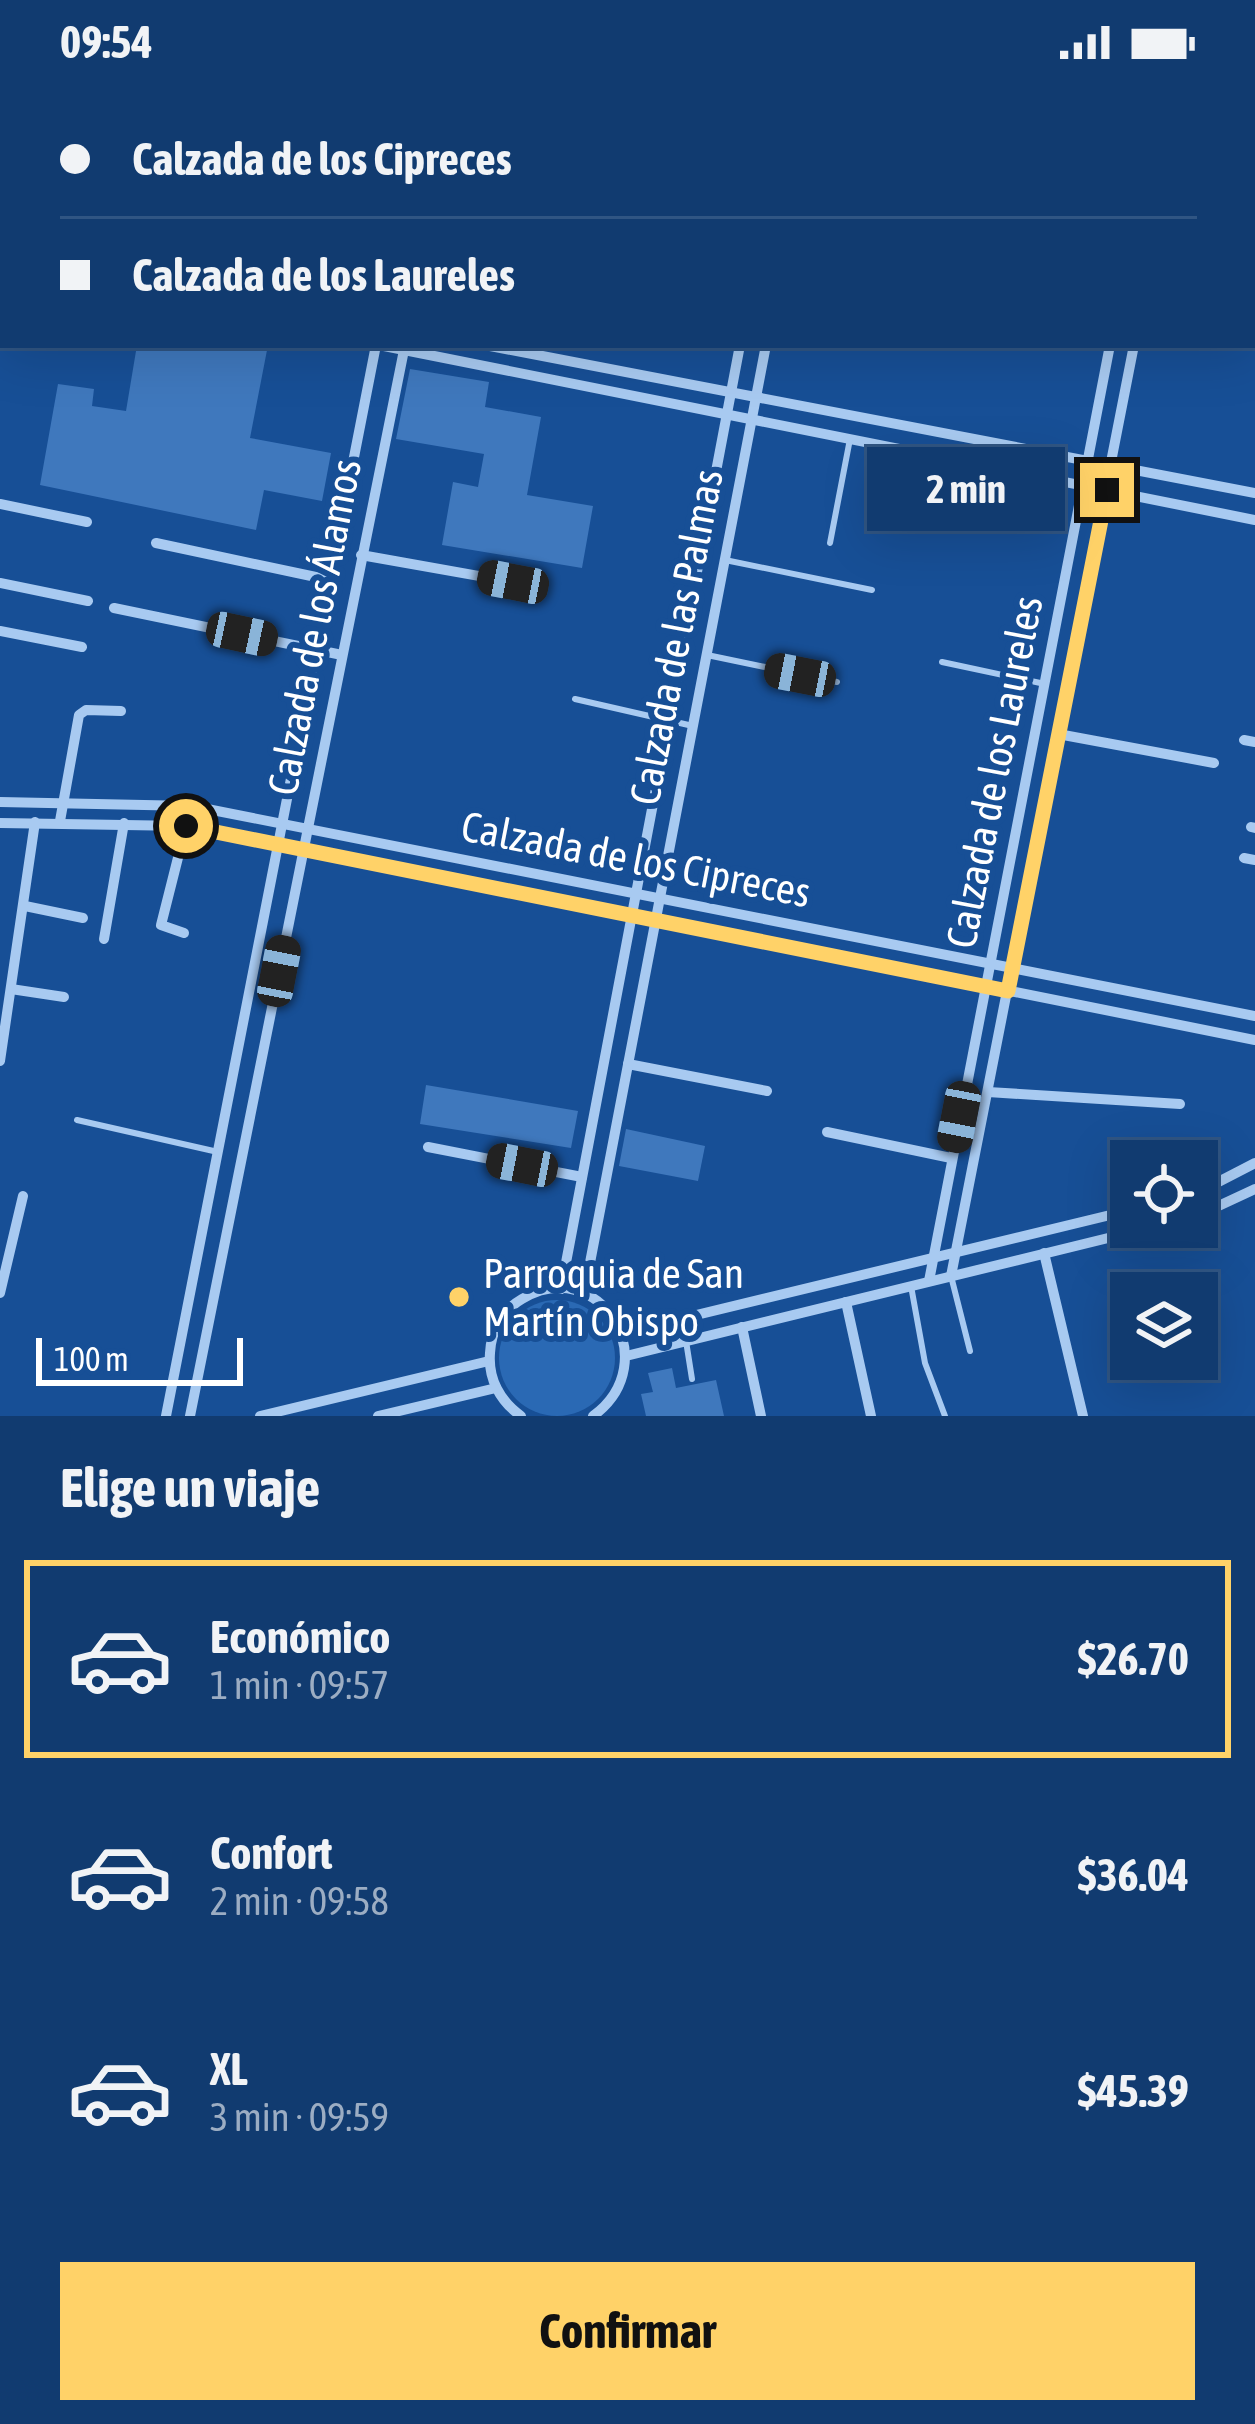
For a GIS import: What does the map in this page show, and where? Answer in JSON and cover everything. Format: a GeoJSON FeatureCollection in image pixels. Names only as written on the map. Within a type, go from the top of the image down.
{"type":"FeatureCollection","features":[{"type":"Feature","properties":{"kind":"street","name":"Calzada de los Álamos"},"geometry":{"type":"LineString","coordinates":[[166,1416],[376,348]]}},
{"type":"Feature","properties":{"kind":"street","name":"Calzada de los Álamos"},"geometry":{"type":"LineString","coordinates":[[190,1416],[404,348]]}},
{"type":"Feature","properties":{"kind":"street"},"geometry":{"type":"LineString","coordinates":[[409,348],[1255,520]]}},
{"type":"Feature","properties":{"kind":"street"},"geometry":{"type":"LineString","coordinates":[[499,348],[1255,493]]}},
{"type":"Feature","properties":{"kind":"street","name":"Calzada de las Palmas"},"geometry":{"type":"LineString","coordinates":[[561,1289],[739,348]]}},
{"type":"Feature","properties":{"kind":"street","name":"Calzada de las Palmas"},"geometry":{"type":"LineString","coordinates":[[584,1294],[765,348]]}},
{"type":"Feature","properties":{"kind":"street","name":"Calzada de los Laureles"},"geometry":{"type":"LineString","coordinates":[[929,1281],[1109,348]]}},
{"type":"Feature","properties":{"kind":"street","name":"Calzada de los Laureles"},"geometry":{"type":"LineString","coordinates":[[951,1276],[1133,348]]}},
{"type":"Feature","properties":{"kind":"street"},"geometry":{"type":"LineString","coordinates":[[0,504],[87,522]]}},
{"type":"Feature","properties":{"kind":"street"},"geometry":{"type":"LineString","coordinates":[[156,543],[330,580]]}},
{"type":"Feature","properties":{"kind":"street"},"geometry":{"type":"LineString","coordinates":[[361,555],[513,582]]}},
{"type":"Feature","properties":{"kind":"street"},"geometry":{"type":"LineString","coordinates":[[0,583],[88,601]]}},
{"type":"Feature","properties":{"kind":"street"},"geometry":{"type":"LineString","coordinates":[[114,608],[343,655]]}},
{"type":"Feature","properties":{"kind":"street"},"geometry":{"type":"LineString","coordinates":[[0,631],[82,647]]}},
{"type":"Feature","properties":{"kind":"street"},"geometry":{"type":"LineString","coordinates":[[1051,653],[1074,657]]}},
{"type":"Feature","properties":{"kind":"street"},"geometry":{"type":"LineString","coordinates":[[60,821],[79,715],[86,710],[121,711]]}},
{"type":"Feature","properties":{"kind":"street"},"geometry":{"type":"LineString","coordinates":[[1058,734],[1214,763]]}},
{"type":"Feature","properties":{"kind":"street","name":"Calzada de los Cipreces"},"geometry":{"type":"LineString","coordinates":[[0,802],[192,806],[1255,1016]]}},
{"type":"Feature","properties":{"kind":"street"},"geometry":{"type":"LineString","coordinates":[[0,1061],[35,822]]}},
{"type":"Feature","properties":{"kind":"street","name":"Calzada de los Cipreces"},"geometry":{"type":"LineString","coordinates":[[0,823],[186,826],[1255,1040]]}},
{"type":"Feature","properties":{"kind":"street"},"geometry":{"type":"LineString","coordinates":[[104,939],[124,823]]}},
{"type":"Feature","properties":{"kind":"street"},"geometry":{"type":"LineString","coordinates":[[184,933],[161,926],[186,826]]}},
{"type":"Feature","properties":{"kind":"street"},"geometry":{"type":"LineString","coordinates":[[25,906],[83,918]]}},
{"type":"Feature","properties":{"kind":"street"},"geometry":{"type":"LineString","coordinates":[[11,989],[64,997]]}},
{"type":"Feature","properties":{"kind":"street"},"geometry":{"type":"LineString","coordinates":[[628,1064],[767,1090]]}},
{"type":"Feature","properties":{"kind":"street"},"geometry":{"type":"LineString","coordinates":[[988,1092],[1180,1104]]}},
{"type":"Feature","properties":{"kind":"street"},"geometry":{"type":"LineString","coordinates":[[959,1117],[982,1121]]}},
{"type":"Feature","properties":{"kind":"street"},"geometry":{"type":"LineString","coordinates":[[222,1132],[246,1133]]}},
{"type":"Feature","properties":{"kind":"street"},"geometry":{"type":"LineString","coordinates":[[827,1132],[951,1158]]}},
{"type":"Feature","properties":{"kind":"street"},"geometry":{"type":"LineString","coordinates":[[428,1147],[582,1177]]}},
{"type":"Feature","properties":{"kind":"street"},"geometry":{"type":"LineString","coordinates":[[1218,1182],[1255,1163]]}},
{"type":"Feature","properties":{"kind":"street"},"geometry":{"type":"LineString","coordinates":[[1218,1206],[1255,1189]]}},
{"type":"Feature","properties":{"kind":"street"},"geometry":{"type":"LineString","coordinates":[[0,1293],[23,1196]]}},
{"type":"Feature","properties":{"kind":"street"},"geometry":{"type":"LineString","coordinates":[[622,1333],[1110,1215]]}},
{"type":"Feature","properties":{"kind":"street"},"geometry":{"type":"LineString","coordinates":[[626,1356],[1110,1237]]}},
{"type":"Feature","properties":{"kind":"street"},"geometry":{"type":"LineString","coordinates":[[1014,1238],[1023,1258]]}},
{"type":"Feature","properties":{"kind":"street"},"geometry":{"type":"LineString","coordinates":[[1044,1253],[1083,1416]]}},
{"type":"Feature","properties":{"kind":"street"},"geometry":{"type":"LineString","coordinates":[[521,1416],[496,1388],[489,1360],[495,1329],[515,1304],[544,1290],[561,1289],[584,1294],[611,1314],[622,1333],[626,1356],[614,1395],[593,1416]]}},
{"type":"Feature","properties":{"kind":"street"},"geometry":{"type":"LineString","coordinates":[[846,1302],[871,1416]]}},
{"type":"Feature","properties":{"kind":"street"},"geometry":{"type":"LineString","coordinates":[[742,1327],[761,1416]]}},
{"type":"Feature","properties":{"kind":"street"},"geometry":{"type":"LineString","coordinates":[[260,1416],[489,1360]]}},
{"type":"Feature","properties":{"kind":"street"},"geometry":{"type":"LineString","coordinates":[[378,1416],[496,1388]]}},
{"type":"Feature","properties":{"kind":"lane"},"geometry":{"type":"LineString","coordinates":[[830,543],[850,439]]}},
{"type":"Feature","properties":{"kind":"lane"},"geometry":{"type":"LineString","coordinates":[[725,560],[872,590]]}},
{"type":"Feature","properties":{"kind":"lane"},"geometry":{"type":"LineString","coordinates":[[706,656],[837,682]]}},
{"type":"Feature","properties":{"kind":"lane"},"geometry":{"type":"LineString","coordinates":[[942,662],[1045,684]]}},
{"type":"Feature","properties":{"kind":"lane"},"geometry":{"type":"LineString","coordinates":[[575,699],[693,726]]}},
{"type":"Feature","properties":{"kind":"lane"},"geometry":{"type":"LineString","coordinates":[[77,1120],[218,1152]]}},
{"type":"Feature","properties":{"kind":"lane"},"geometry":{"type":"LineString","coordinates":[[951,1276],[970,1351]]}},
{"type":"Feature","properties":{"kind":"lane"},"geometry":{"type":"LineString","coordinates":[[911,1286],[925,1363],[945,1416]]}},
{"type":"Feature","properties":{"kind":"lane"},"geometry":{"type":"LineString","coordinates":[[686,1341],[692,1379]]}},
{"type":"Feature","properties":{"kind":"shaded area"},"geometry":{"type":"Polygon","coordinates":[[[557,1300],[579,1304],[598,1317],[611,1336],[615,1358],[611,1380],[598,1399],[579,1412],[557,1416],[535,1412],[516,1399],[503,1380],[499,1358],[503,1336],[516,1317],[535,1304],[557,1300]]]}},
{"type":"Feature","properties":{"kind":"building"},"geometry":{"type":"Polygon","coordinates":[[[136,348],[267,348],[250,438],[331,453],[322,501],[264,490],[256,530],[40,485],[58,384],[94,389],[92,406],[126,411],[136,348]]]}},
{"type":"Feature","properties":{"kind":"building"},"geometry":{"type":"Polygon","coordinates":[[[410,369],[489,382],[485,407],[541,417],[527,495],[593,506],[582,568],[442,545],[453,482],[478,487],[484,454],[396,439],[410,369]]]}},
{"type":"Feature","properties":{"kind":"building"},"geometry":{"type":"Polygon","coordinates":[[[426,1085],[578,1111],[571,1148],[420,1124],[426,1085]]]}},
{"type":"Feature","properties":{"kind":"building"},"geometry":{"type":"Polygon","coordinates":[[[626,1129],[705,1146],[698,1181],[619,1166],[626,1129]]]}},
{"type":"Feature","properties":{"kind":"building"},"geometry":{"type":"Polygon","coordinates":[[[672,1368],[676,1388],[716,1380],[724,1416],[646,1416],[641,1394],[653,1392],[648,1373],[672,1368]]]}},
{"type":"Feature","properties":{"kind":"place","name":"Parroquia de San Martín Obispo"},"geometry":{"type":"Point","coordinates":[459,1297]}},
{"type":"Feature","properties":{"kind":"route"},"geometry":{"type":"LineString","coordinates":[[186,826],[1008,991],[1107,490]]}}]}
